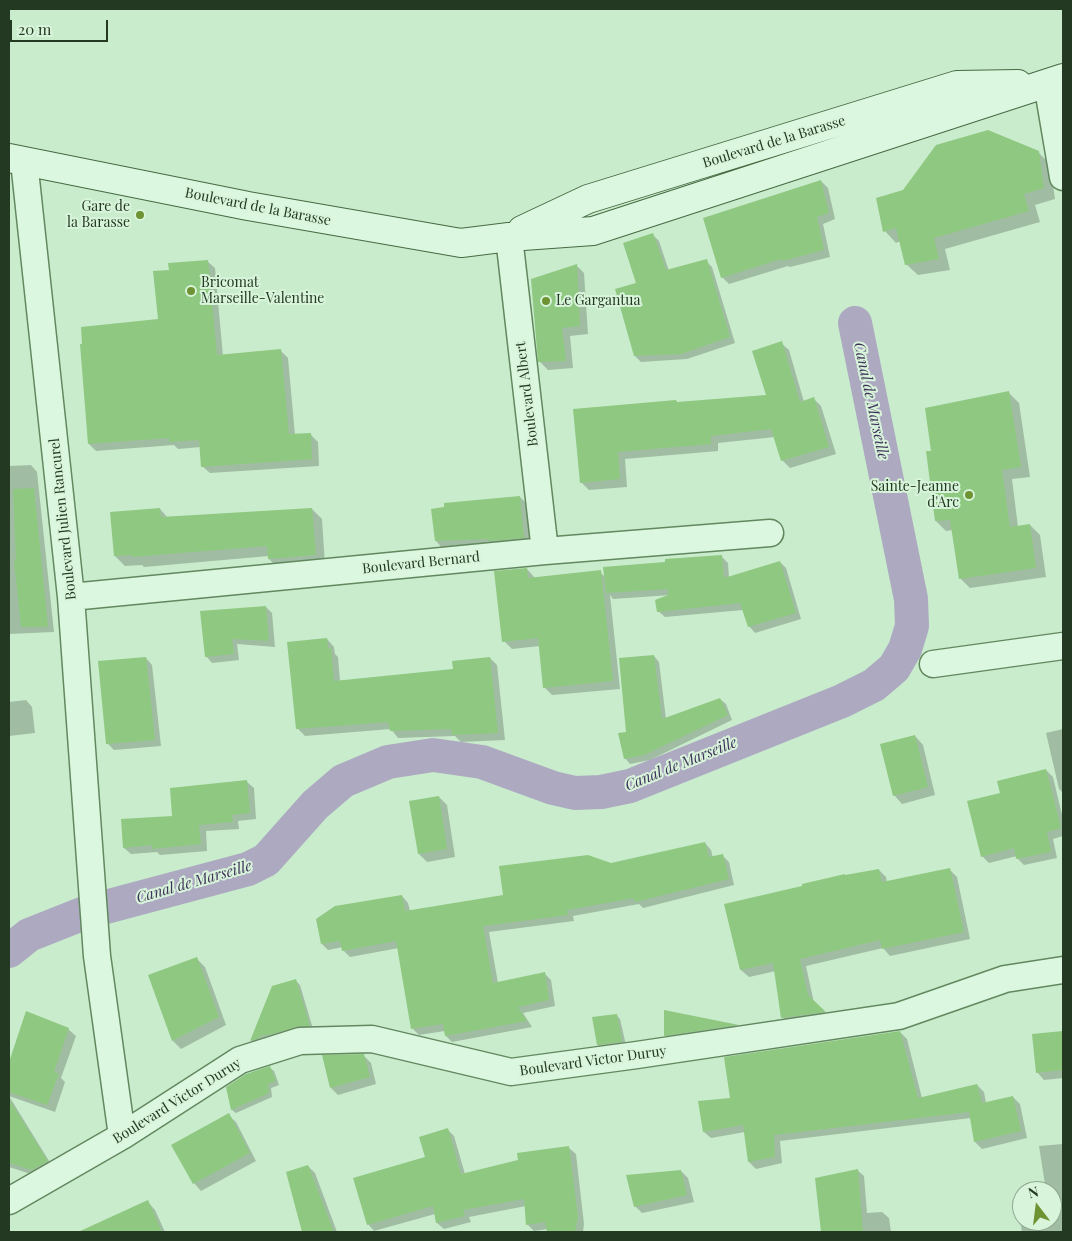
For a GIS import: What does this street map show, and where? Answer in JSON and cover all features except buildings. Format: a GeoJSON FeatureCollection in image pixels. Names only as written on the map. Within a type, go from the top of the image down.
{"type":"FeatureCollection","features":[{"type":"Feature","properties":{"kind":"main road","name":"Boulevard de la Barasse"},"geometry":{"type":"LineString","coordinates":[[17,160],[248,206],[461,243],[509,237],[588,199],[957,85],[1055,81]]}},
{"type":"Feature","properties":{"kind":"street"},"geometry":{"type":"LineString","coordinates":[[1055,81],[1063,177]]}},
{"type":"Feature","properties":{"kind":"street","name":"Boulevard Julien Rancurel"},"geometry":{"type":"LineString","coordinates":[[17,160],[71,597],[95,938],[122,1136]]}},
{"type":"Feature","properties":{"kind":"street","name":"Boulevard Albert"},"geometry":{"type":"LineString","coordinates":[[509,237],[545,551]]}},
{"type":"Feature","properties":{"kind":"street","name":"Boulevard Bernard"},"geometry":{"type":"LineString","coordinates":[[71,597],[545,551],[770,533]]}},
{"type":"Feature","properties":{"kind":"street"},"geometry":{"type":"LineString","coordinates":[[933,664],[1063,646]]}},
{"type":"Feature","properties":{"kind":"street","name":"Boulevard Victor Duruy"},"geometry":{"type":"LineString","coordinates":[[9,1200],[122,1136],[240,1060],[300,1041],[372,1039],[511,1072],[647,1054],[899,1016],[1005,979],[1063,970]]}},
{"type":"Feature","properties":{"kind":"waterway","name":"Canal de Marseille"},"geometry":{"type":"LineString","coordinates":[[9,951],[29,935],[87,912],[248,869],[266,860],[315,805],[343,781],[388,762],[433,755],[482,762],[553,788],[575,793],[601,792],[630,786],[842,701],[874,685],[894,668],[905,649],[912,626],[911,599],[855,323]]}},
{"type":"Feature","properties":{"kind":"place","name":"Gare de la Barasse"},"geometry":{"type":"Point","coordinates":[140,215]}},
{"type":"Feature","properties":{"kind":"place","name":"Bricomat Marseille-Valentine"},"geometry":{"type":"Point","coordinates":[191,291]}},
{"type":"Feature","properties":{"kind":"place","name":"Le Gargantua"},"geometry":{"type":"Point","coordinates":[546,301]}},
{"type":"Feature","properties":{"kind":"place","name":"Sainte-Jeanne d'Arc"},"geometry":{"type":"Point","coordinates":[969,495]}}]}
